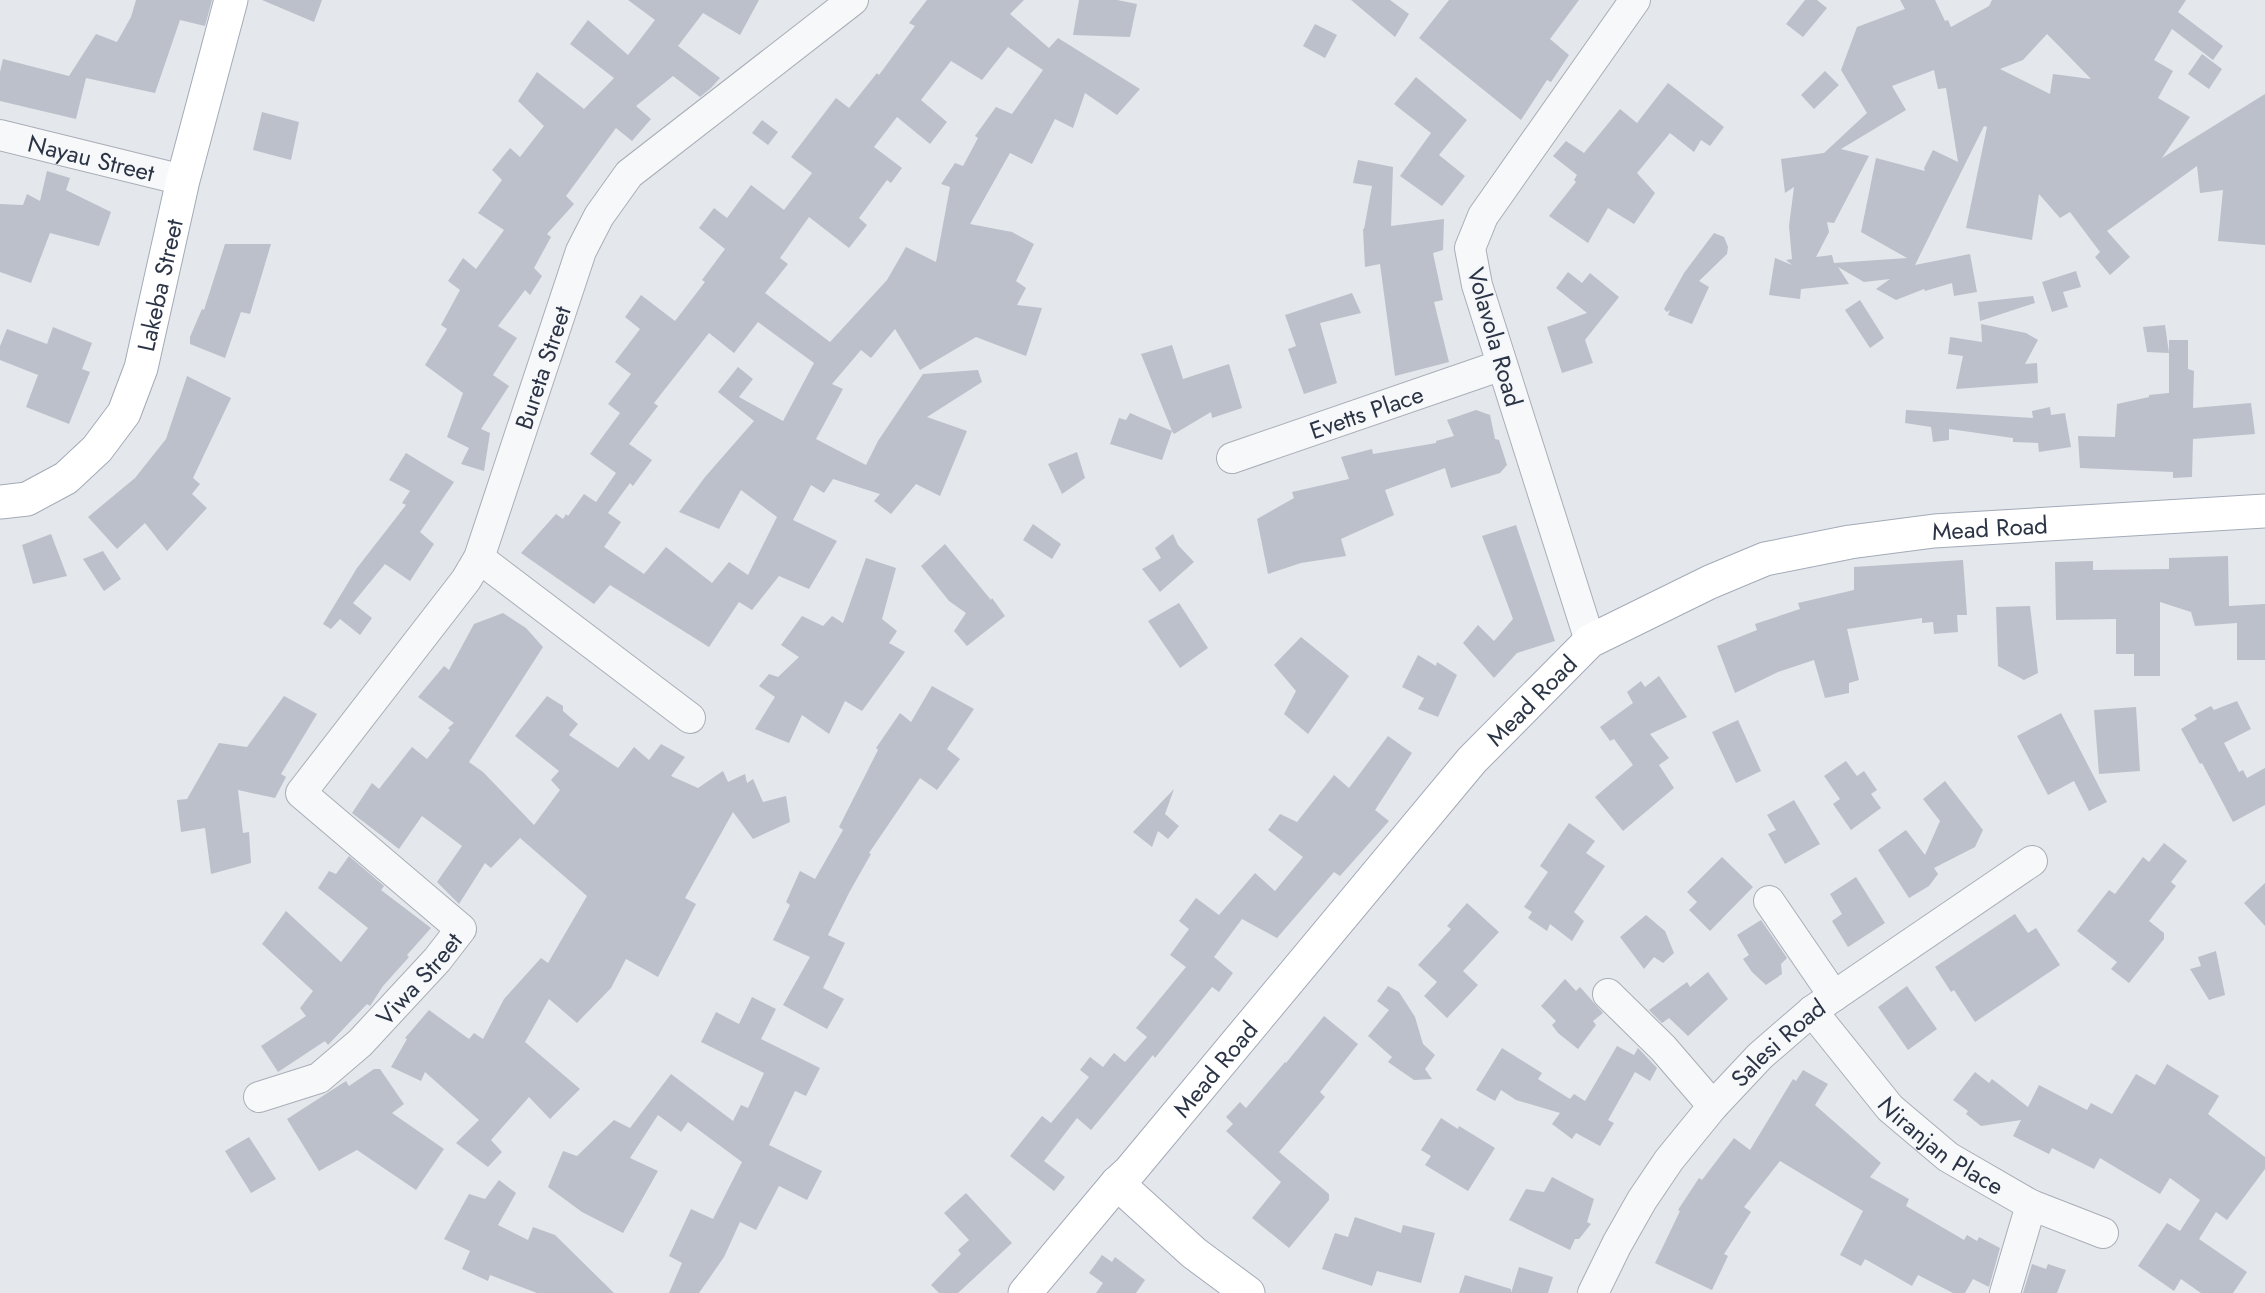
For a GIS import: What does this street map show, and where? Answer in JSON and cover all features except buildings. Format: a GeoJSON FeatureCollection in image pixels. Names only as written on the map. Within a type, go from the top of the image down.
{"type":"FeatureCollection","features":[{"type":"Feature","properties":{"kind":"main road","name":"Lakeba Street"},"geometry":{"type":"LineString","coordinates":[[0,502],[27,499],[66,478],[97,449],[124,413],[141,368],[183,180],[231,0]]}},
{"type":"Feature","properties":{"kind":"main road","name":"Mead Road"},"geometry":{"type":"LineString","coordinates":[[1024,1293],[1117,1182],[1130,1171],[1472,760],[1590,640],[1710,582],[1766,559],[1850,542],[1934,531],[2265,511]]}},
{"type":"Feature","properties":{"kind":"main road"},"geometry":{"type":"LineString","coordinates":[[1117,1182],[1194,1253],[1248,1293]]}},
{"type":"Feature","properties":{"kind":"street","name":"Bureta Street"},"geometry":{"type":"LineString","coordinates":[[301,794],[466,580],[479,558],[581,251],[599,216],[629,174],[853,0]]}},
{"type":"Feature","properties":{"kind":"street","name":"Volavola Road"},"geometry":{"type":"LineString","coordinates":[[1590,640],[1476,285],[1470,248],[1483,216],[1635,0]]}},
{"type":"Feature","properties":{"kind":"street","name":"Nayau Street"},"geometry":{"type":"LineString","coordinates":[[0,135],[183,180]]}},
{"type":"Feature","properties":{"kind":"street","name":"Evetts Place"},"geometry":{"type":"LineString","coordinates":[[1232,458],[1502,365]]}},
{"type":"Feature","properties":{"kind":"street"},"geometry":{"type":"LineString","coordinates":[[479,558],[690,718]]}},
{"type":"Feature","properties":{"kind":"street","name":"Viwa Street"},"geometry":{"type":"LineString","coordinates":[[259,1097],[319,1078],[360,1044],[437,960],[460,929],[301,794]]}},
{"type":"Feature","properties":{"kind":"street","name":"Salesi Road"},"geometry":{"type":"LineString","coordinates":[[1593,1293],[1642,1200],[1669,1160],[1713,1106],[1760,1056],[1823,1004],[2032,861]]}},
{"type":"Feature","properties":{"kind":"street","name":"Niranjan Place"},"geometry":{"type":"LineString","coordinates":[[1769,901],[1823,1004],[1890,1108],[1948,1157],[2031,1205],[2103,1233]]}},
{"type":"Feature","properties":{"kind":"street"},"geometry":{"type":"LineString","coordinates":[[1608,994],[1663,1048],[1713,1106]]}},
{"type":"Feature","properties":{"kind":"street"},"geometry":{"type":"LineString","coordinates":[[2005,1293],[2031,1205]]}}]}
